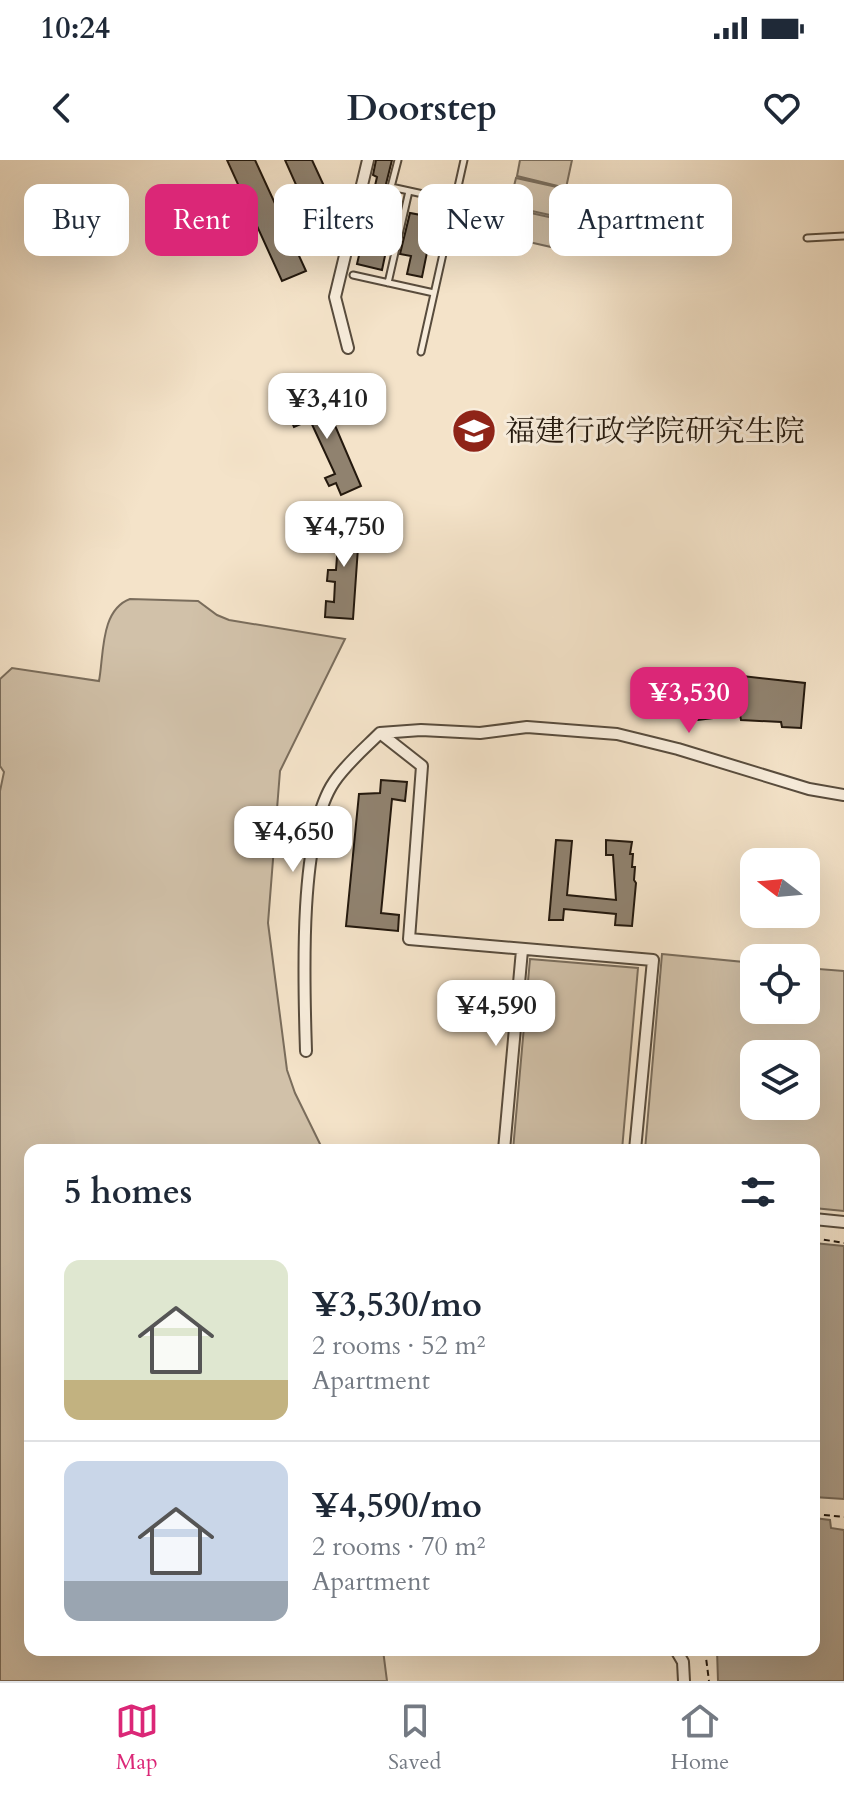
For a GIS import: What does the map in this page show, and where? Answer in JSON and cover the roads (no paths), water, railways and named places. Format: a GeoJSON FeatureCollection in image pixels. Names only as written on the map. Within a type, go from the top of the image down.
{"type":"FeatureCollection","features":[{"type":"Feature","properties":{"kind":"street"},"geometry":{"type":"LineString","coordinates":[[348,348],[335,297],[368,160]]}},
{"type":"Feature","properties":{"kind":"street"},"geometry":{"type":"LineString","coordinates":[[306,1051],[303,966],[312,848],[320,813],[333,783],[380,733],[421,730],[480,733],[527,727],[617,734],[809,789],[844,795]]}},
{"type":"Feature","properties":{"kind":"street"},"geometry":{"type":"LineString","coordinates":[[380,733],[422,766],[409,939],[653,960],[636,1144]]}},
{"type":"Feature","properties":{"kind":"street"},"geometry":{"type":"LineString","coordinates":[[505,1144],[522,950]]}},
{"type":"Feature","properties":{"kind":"street"},"geometry":{"type":"LineString","coordinates":[[820,1220],[844,1222]]}},
{"type":"Feature","properties":{"kind":"street"},"geometry":{"type":"LineString","coordinates":[[680,1656],[684,1681]]}},
{"type":"Feature","properties":{"kind":"lane"},"geometry":{"type":"LineString","coordinates":[[398,160],[391,187],[418,193]]}},
{"type":"Feature","properties":{"kind":"lane"},"geometry":{"type":"LineString","coordinates":[[459,184],[464,160]]}},
{"type":"Feature","properties":{"kind":"lane"},"geometry":{"type":"LineString","coordinates":[[388,283],[409,191]]}},
{"type":"Feature","properties":{"kind":"lane"},"geometry":{"type":"LineString","coordinates":[[807,238],[844,236]]}},
{"type":"Feature","properties":{"kind":"lane"},"geometry":{"type":"LineString","coordinates":[[421,352],[442,256]]}},
{"type":"Feature","properties":{"kind":"lane"},"geometry":{"type":"LineString","coordinates":[[353,275],[434,293]]}},
{"type":"Feature","properties":{"kind":"place","name":"福建行政学院研究生院"},"geometry":{"type":"Point","coordinates":[474,431]}}]}
